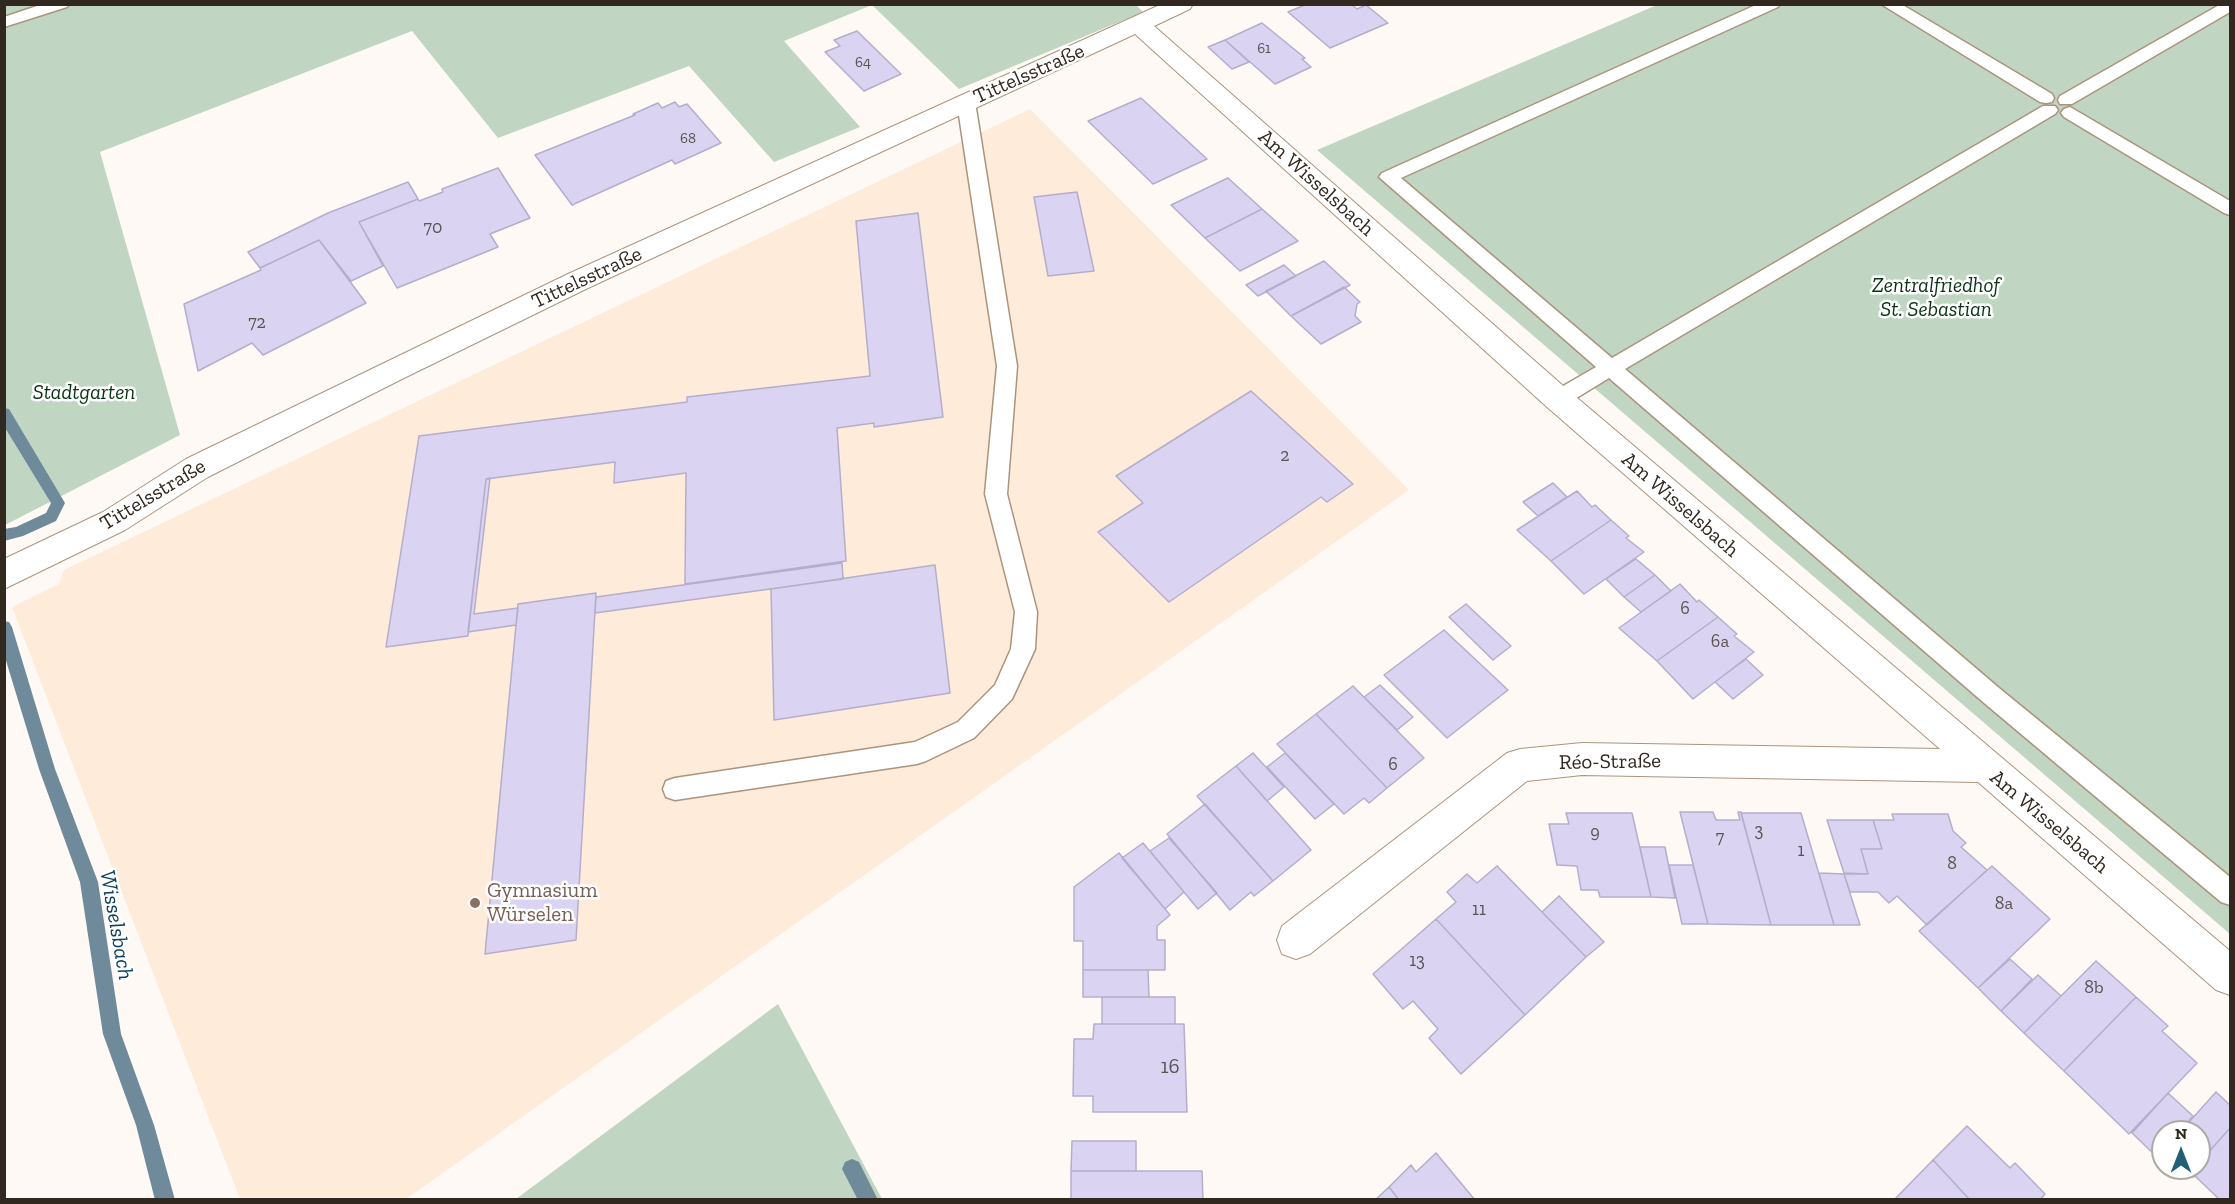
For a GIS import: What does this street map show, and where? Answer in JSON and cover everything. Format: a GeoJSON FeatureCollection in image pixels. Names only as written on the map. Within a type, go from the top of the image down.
{"type":"FeatureCollection","features":[{"type":"Feature","properties":{"kind":"street","name":"Tittelsstraße"},"geometry":{"type":"LineString","coordinates":[[4,575],[114,521],[197,468],[394,369],[966,102],[1182,4]]}},
{"type":"Feature","properties":{"kind":"street","name":"Am Wisselsbach"},"geometry":{"type":"LineString","coordinates":[[1138,24],[1558,399],[2230,976]]}},
{"type":"Feature","properties":{"kind":"street","name":"Réo-Straße"},"geometry":{"type":"LineString","coordinates":[[1296,940],[1520,765],[1581,759],[1983,766]]}},
{"type":"Feature","properties":{"kind":"lane"},"geometry":{"type":"LineString","coordinates":[[4,22],[62,4]]}},
{"type":"Feature","properties":{"kind":"lane"},"geometry":{"type":"LineString","coordinates":[[1772,4],[1388,177],[1990,696],[2230,893]]}},
{"type":"Feature","properties":{"kind":"lane"},"geometry":{"type":"LineString","coordinates":[[1889,4],[2047,104]]}},
{"type":"Feature","properties":{"kind":"lane"},"geometry":{"type":"LineString","coordinates":[[2068,107],[2230,6]]}},
{"type":"Feature","properties":{"kind":"lane"},"geometry":{"type":"LineString","coordinates":[[1558,399],[2047,104],[2053,96],[2230,209]]}},
{"type":"Feature","properties":{"kind":"lane"},"geometry":{"type":"LineString","coordinates":[[675,789],[917,753],[966,729],[1004,692],[1023,649],[1026,612],[996,494],[1007,366],[966,102]]}},
{"type":"Feature","properties":{"kind":"shaded area","name":"Gymnasium Würselen"},"geometry":{"type":"Polygon","coordinates":[[[1030,109],[1409,490],[406,1199],[240,1199],[12,607],[59,584],[64,570],[1030,109]]]}},
{"type":"Feature","properties":{"kind":"green space","name":"Stadtgarten"},"geometry":{"type":"Polygon","coordinates":[[[1135,4],[1143,12],[959,89],[872,5],[784,41],[860,127],[774,162],[689,66],[498,138],[412,31],[100,152],[180,435],[5,525],[5,5],[1135,4]]]}},
{"type":"Feature","properties":{"kind":"green space","name":"Zentralfriedhof St. Sebastian"},"geometry":{"type":"Polygon","coordinates":[[[1657,5],[2230,5],[2230,934],[1317,150],[1657,5]]]}},
{"type":"Feature","properties":{"kind":"green space"},"geometry":{"type":"Polygon","coordinates":[[[778,1004],[882,1199],[516,1199],[778,1004]]]}},
{"type":"Feature","properties":{"kind":"building"},"geometry":{"type":"Polygon","coordinates":[[[1307,4],[1351,4],[1357,9],[1366,5],[1388,23],[1330,48],[1288,12],[1307,4]]]}},
{"type":"Feature","properties":{"kind":"building"},"geometry":{"type":"Polygon","coordinates":[[[1262,23],[1305,58],[1302,59],[1311,67],[1275,84],[1225,40],[1262,23]]]}},
{"type":"Feature","properties":{"kind":"building"},"geometry":{"type":"Polygon","coordinates":[[[857,31],[901,74],[864,91],[825,52],[840,46],[834,40],[857,31]]]}},
{"type":"Feature","properties":{"kind":"building"},"geometry":{"type":"Polygon","coordinates":[[[1225,40],[1249,62],[1232,69],[1208,47],[1225,40]]]}},
{"type":"Feature","properties":{"kind":"building"},"geometry":{"type":"Polygon","coordinates":[[[1141,98],[1207,159],[1153,184],[1088,121],[1141,98]]]}},
{"type":"Feature","properties":{"kind":"building"},"geometry":{"type":"Polygon","coordinates":[[[675,102],[679,107],[687,104],[721,143],[675,164],[672,160],[572,205],[535,155],[635,115],[633,114],[658,103],[662,108],[675,102]]]}},
{"type":"Feature","properties":{"kind":"building"},"geometry":{"type":"Polygon","coordinates":[[[498,168],[530,218],[490,234],[498,247],[397,288],[359,222],[418,199],[419,201],[443,192],[442,189],[498,168]]]}},
{"type":"Feature","properties":{"kind":"building"},"geometry":{"type":"Polygon","coordinates":[[[1228,178],[1262,209],[1205,238],[1171,205],[1228,178]]]}},
{"type":"Feature","properties":{"kind":"building"},"geometry":{"type":"Polygon","coordinates":[[[408,182],[418,199],[359,222],[383,266],[351,281],[319,240],[260,268],[248,252],[328,213],[408,182]]]}},
{"type":"Feature","properties":{"kind":"building"},"geometry":{"type":"Polygon","coordinates":[[[1077,192],[1094,271],[1048,276],[1034,197],[1077,192]]]}},
{"type":"Feature","properties":{"kind":"building"},"geometry":{"type":"Polygon","coordinates":[[[1262,209],[1298,241],[1240,271],[1205,238],[1262,209]]]}},
{"type":"Feature","properties":{"kind":"building"},"geometry":{"type":"Polygon","coordinates":[[[918,213],[943,417],[874,427],[874,423],[837,428],[846,561],[685,584],[686,473],[614,483],[615,462],[486,479],[468,636],[386,647],[419,436],[687,402],[687,397],[870,376],[856,221],[918,213]]]}},
{"type":"Feature","properties":{"kind":"building"},"geometry":{"type":"Polygon","coordinates":[[[319,240],[366,303],[263,355],[252,343],[198,371],[184,304],[261,270],[260,268],[319,240]]]}},
{"type":"Feature","properties":{"kind":"building"},"geometry":{"type":"Polygon","coordinates":[[[1324,261],[1350,285],[1291,316],[1266,291],[1324,261]]]}},
{"type":"Feature","properties":{"kind":"building"},"geometry":{"type":"Polygon","coordinates":[[[1284,265],[1296,276],[1258,296],[1246,285],[1284,265]]]}},
{"type":"Feature","properties":{"kind":"building"},"geometry":{"type":"Polygon","coordinates":[[[1344,287],[1360,302],[1357,304],[1355,316],[1361,322],[1321,344],[1291,316],[1344,287]]]}},
{"type":"Feature","properties":{"kind":"building"},"geometry":{"type":"Polygon","coordinates":[[[1251,391],[1353,484],[1327,502],[1321,497],[1169,602],[1098,532],[1143,503],[1116,476],[1251,391]]]}},
{"type":"Feature","properties":{"kind":"building"},"geometry":{"type":"Polygon","coordinates":[[[490,478],[474,614],[518,608],[516,625],[468,632],[486,479],[490,478]]]}},
{"type":"Feature","properties":{"kind":"building"},"geometry":{"type":"Polygon","coordinates":[[[1553,483],[1567,497],[1538,516],[1523,502],[1553,483]]]}},
{"type":"Feature","properties":{"kind":"building"},"geometry":{"type":"Polygon","coordinates":[[[1577,491],[1592,507],[1595,505],[1611,520],[1551,561],[1517,530],[1577,491]]]}},
{"type":"Feature","properties":{"kind":"building"},"geometry":{"type":"Polygon","coordinates":[[[1611,520],[1629,536],[1626,538],[1644,552],[1584,594],[1551,561],[1611,520]]]}},
{"type":"Feature","properties":{"kind":"building"},"geometry":{"type":"Polygon","coordinates":[[[1636,559],[1655,575],[1624,597],[1606,579],[1636,559]]]}},
{"type":"Feature","properties":{"kind":"building"},"geometry":{"type":"Polygon","coordinates":[[[842,563],[843,579],[595,613],[596,597],[842,563]]]}},
{"type":"Feature","properties":{"kind":"building"},"geometry":{"type":"Polygon","coordinates":[[[935,565],[950,693],[774,720],[771,589],[935,565]]]}},
{"type":"Feature","properties":{"kind":"building"},"geometry":{"type":"Polygon","coordinates":[[[1655,575],[1671,591],[1641,612],[1624,597],[1655,575]]]}},
{"type":"Feature","properties":{"kind":"building"},"geometry":{"type":"Polygon","coordinates":[[[1680,584],[1697,602],[1699,600],[1718,617],[1657,661],[1619,628],[1680,584]]]}},
{"type":"Feature","properties":{"kind":"building"},"geometry":{"type":"Polygon","coordinates":[[[596,593],[576,940],[485,954],[518,604],[596,593]]]}},
{"type":"Feature","properties":{"kind":"building"},"geometry":{"type":"Polygon","coordinates":[[[1466,604],[1511,646],[1493,660],[1449,617],[1466,604]]]}},
{"type":"Feature","properties":{"kind":"building"},"geometry":{"type":"Polygon","coordinates":[[[1718,617],[1737,634],[1734,636],[1754,652],[1693,699],[1657,661],[1718,617]]]}},
{"type":"Feature","properties":{"kind":"building"},"geometry":{"type":"Polygon","coordinates":[[[1444,630],[1508,690],[1447,738],[1384,675],[1444,630]]]}},
{"type":"Feature","properties":{"kind":"building"},"geometry":{"type":"Polygon","coordinates":[[[1746,659],[1763,675],[1733,699],[1715,682],[1746,659]]]}},
{"type":"Feature","properties":{"kind":"building"},"geometry":{"type":"Polygon","coordinates":[[[1380,685],[1413,717],[1397,730],[1364,697],[1380,685]]]}},
{"type":"Feature","properties":{"kind":"building"},"geometry":{"type":"Polygon","coordinates":[[[1353,686],[1424,758],[1387,788],[1316,714],[1353,686]]]}},
{"type":"Feature","properties":{"kind":"building"},"geometry":{"type":"Polygon","coordinates":[[[1316,714],[1387,788],[1369,803],[1364,798],[1344,814],[1277,744],[1316,714]]]}},
{"type":"Feature","properties":{"kind":"building"},"geometry":{"type":"Polygon","coordinates":[[[1253,753],[1284,787],[1267,801],[1236,766],[1253,753]]]}},
{"type":"Feature","properties":{"kind":"building"},"geometry":{"type":"Polygon","coordinates":[[[1285,753],[1334,804],[1315,819],[1267,767],[1285,753]]]}},
{"type":"Feature","properties":{"kind":"building"},"geometry":{"type":"Polygon","coordinates":[[[1236,766],[1311,850],[1273,881],[1197,796],[1236,766]]]}},
{"type":"Feature","properties":{"kind":"building"},"geometry":{"type":"Polygon","coordinates":[[[1205,804],[1273,881],[1254,896],[1251,892],[1230,910],[1167,834],[1205,804]]]}},
{"type":"Feature","properties":{"kind":"building"},"geometry":{"type":"Polygon","coordinates":[[[1680,812],[1713,812],[1716,820],[1740,820],[1738,812],[1741,812],[1771,925],[1708,924],[1680,812]]]}},
{"type":"Feature","properties":{"kind":"building"},"geometry":{"type":"Polygon","coordinates":[[[1566,813],[1632,813],[1651,897],[1600,897],[1598,890],[1581,890],[1577,866],[1557,865],[1549,824],[1569,824],[1566,813]]]}},
{"type":"Feature","properties":{"kind":"building"},"geometry":{"type":"Polygon","coordinates":[[[1741,813],[1801,813],[1834,925],[1771,925],[1741,813]]]}},
{"type":"Feature","properties":{"kind":"building"},"geometry":{"type":"Polygon","coordinates":[[[1892,814],[1948,814],[1953,831],[1966,843],[1961,847],[1987,870],[1927,925],[1897,896],[1889,903],[1878,892],[1850,892],[1844,874],[1868,874],[1861,849],[1882,849],[1873,820],[1894,820],[1892,814]]]}},
{"type":"Feature","properties":{"kind":"building"},"geometry":{"type":"Polygon","coordinates":[[[1827,820],[1873,820],[1882,849],[1861,849],[1868,874],[1844,873],[1827,820]]]}},
{"type":"Feature","properties":{"kind":"building"},"geometry":{"type":"Polygon","coordinates":[[[1169,838],[1217,893],[1198,909],[1150,851],[1169,838]]]}},
{"type":"Feature","properties":{"kind":"building"},"geometry":{"type":"Polygon","coordinates":[[[1143,843],[1184,892],[1165,909],[1122,858],[1143,843]]]}},
{"type":"Feature","properties":{"kind":"building"},"geometry":{"type":"Polygon","coordinates":[[[1640,847],[1665,847],[1675,898],[1651,897],[1640,847]]]}},
{"type":"Feature","properties":{"kind":"building"},"geometry":{"type":"Polygon","coordinates":[[[1119,853],[1170,915],[1157,926],[1157,940],[1165,940],[1165,970],[1083,970],[1083,941],[1074,941],[1074,887],[1119,853]]]}},
{"type":"Feature","properties":{"kind":"building"},"geometry":{"type":"Polygon","coordinates":[[[1669,865],[1693,865],[1708,924],[1682,924],[1669,865]]]}},
{"type":"Feature","properties":{"kind":"building"},"geometry":{"type":"Polygon","coordinates":[[[1497,866],[1586,957],[1525,1015],[1436,919],[1456,902],[1447,892],[1467,874],[1477,883],[1497,866]]]}},
{"type":"Feature","properties":{"kind":"building"},"geometry":{"type":"Polygon","coordinates":[[[1992,866],[2050,919],[1978,988],[1919,931],[1992,866]]]}},
{"type":"Feature","properties":{"kind":"building"},"geometry":{"type":"Polygon","coordinates":[[[1819,873],[1844,874],[1860,925],[1834,925],[1819,873]]]}},
{"type":"Feature","properties":{"kind":"building"},"geometry":{"type":"Polygon","coordinates":[[[1559,896],[1604,942],[1586,957],[1542,912],[1559,896]]]}},
{"type":"Feature","properties":{"kind":"building"},"geometry":{"type":"Polygon","coordinates":[[[1436,919],[1525,1015],[1461,1074],[1429,1038],[1438,1029],[1413,1001],[1403,1009],[1373,974],[1436,919]]]}},
{"type":"Feature","properties":{"kind":"building"},"geometry":{"type":"Polygon","coordinates":[[[2010,959],[2032,979],[2001,1011],[1978,988],[2010,959]]]}},
{"type":"Feature","properties":{"kind":"building"},"geometry":{"type":"Polygon","coordinates":[[[2096,961],[2136,997],[2064,1071],[2024,1033],[2096,961]]]}},
{"type":"Feature","properties":{"kind":"building"},"geometry":{"type":"Polygon","coordinates":[[[1083,970],[1148,970],[1149,997],[1083,997],[1083,970]]]}},
{"type":"Feature","properties":{"kind":"building"},"geometry":{"type":"Polygon","coordinates":[[[2038,975],[2061,996],[2024,1033],[2001,1011],[2038,975]]]}},
{"type":"Feature","properties":{"kind":"building"},"geometry":{"type":"Polygon","coordinates":[[[1102,997],[1175,997],[1175,1024],[1102,1024],[1102,997]]]}},
{"type":"Feature","properties":{"kind":"building"},"geometry":{"type":"Polygon","coordinates":[[[2136,997],[2168,1026],[2162,1031],[2197,1063],[2129,1134],[2064,1071],[2136,997]]]}},
{"type":"Feature","properties":{"kind":"building"},"geometry":{"type":"Polygon","coordinates":[[[1094,1024],[1184,1024],[1187,1112],[1093,1112],[1093,1096],[1073,1096],[1074,1039],[1093,1039],[1094,1024]]]}},
{"type":"Feature","properties":{"kind":"building"},"geometry":{"type":"Polygon","coordinates":[[[2216,1092],[2230,1105],[2230,1128],[2211,1149],[2211,1120],[2191,1120],[2216,1092]]]}},
{"type":"Feature","properties":{"kind":"building"},"geometry":{"type":"Polygon","coordinates":[[[2168,1093],[2193,1116],[2190,1120],[2151,1120],[2151,1151],[2132,1133],[2168,1093]]]}},
{"type":"Feature","properties":{"kind":"building"},"geometry":{"type":"Polygon","coordinates":[[[1967,1126],[2010,1168],[2015,1163],[2045,1194],[2040,1200],[1970,1200],[1933,1160],[1967,1126]]]}},
{"type":"Feature","properties":{"kind":"building"},"geometry":{"type":"Polygon","coordinates":[[[2230,1128],[2230,1200],[2220,1200],[2199,1180],[2211,1180],[2211,1149],[2230,1128]]]}},
{"type":"Feature","properties":{"kind":"building"},"geometry":{"type":"Polygon","coordinates":[[[1072,1141],[1136,1141],[1136,1171],[1071,1171],[1072,1141]]]}},
{"type":"Feature","properties":{"kind":"building"},"geometry":{"type":"Polygon","coordinates":[[[1436,1153],[1475,1200],[1399,1200],[1389,1187],[1411,1165],[1416,1172],[1436,1153]]]}},
{"type":"Feature","properties":{"kind":"building"},"geometry":{"type":"Polygon","coordinates":[[[1933,1160],[1970,1200],[1894,1200],[1933,1160]]]}},
{"type":"Feature","properties":{"kind":"building"},"geometry":{"type":"Polygon","coordinates":[[[1071,1171],[1202,1171],[1203,1200],[1071,1200],[1071,1171]]]}},
{"type":"Feature","properties":{"kind":"building"},"geometry":{"type":"Polygon","coordinates":[[[1389,1187],[1399,1200],[1375,1200],[1389,1187]]]}},
{"type":"Feature","properties":{"kind":"waterway","name":"Wisselsbach"},"geometry":{"type":"LineString","coordinates":[[4,413],[58,503],[51,517],[18,532],[4,535]]}},
{"type":"Feature","properties":{"kind":"waterway","name":"Wisselsbach"},"geometry":{"type":"LineString","coordinates":[[4,627],[47,769],[89,882],[112,1034],[145,1125],[165,1200]]}},
{"type":"Feature","properties":{"kind":"waterway"},"geometry":{"type":"LineString","coordinates":[[852,1169],[869,1200]]}},
{"type":"Feature","properties":{"kind":"place","name":"Gymnasium Würselen"},"geometry":{"type":"Point","coordinates":[475,903]}}]}
